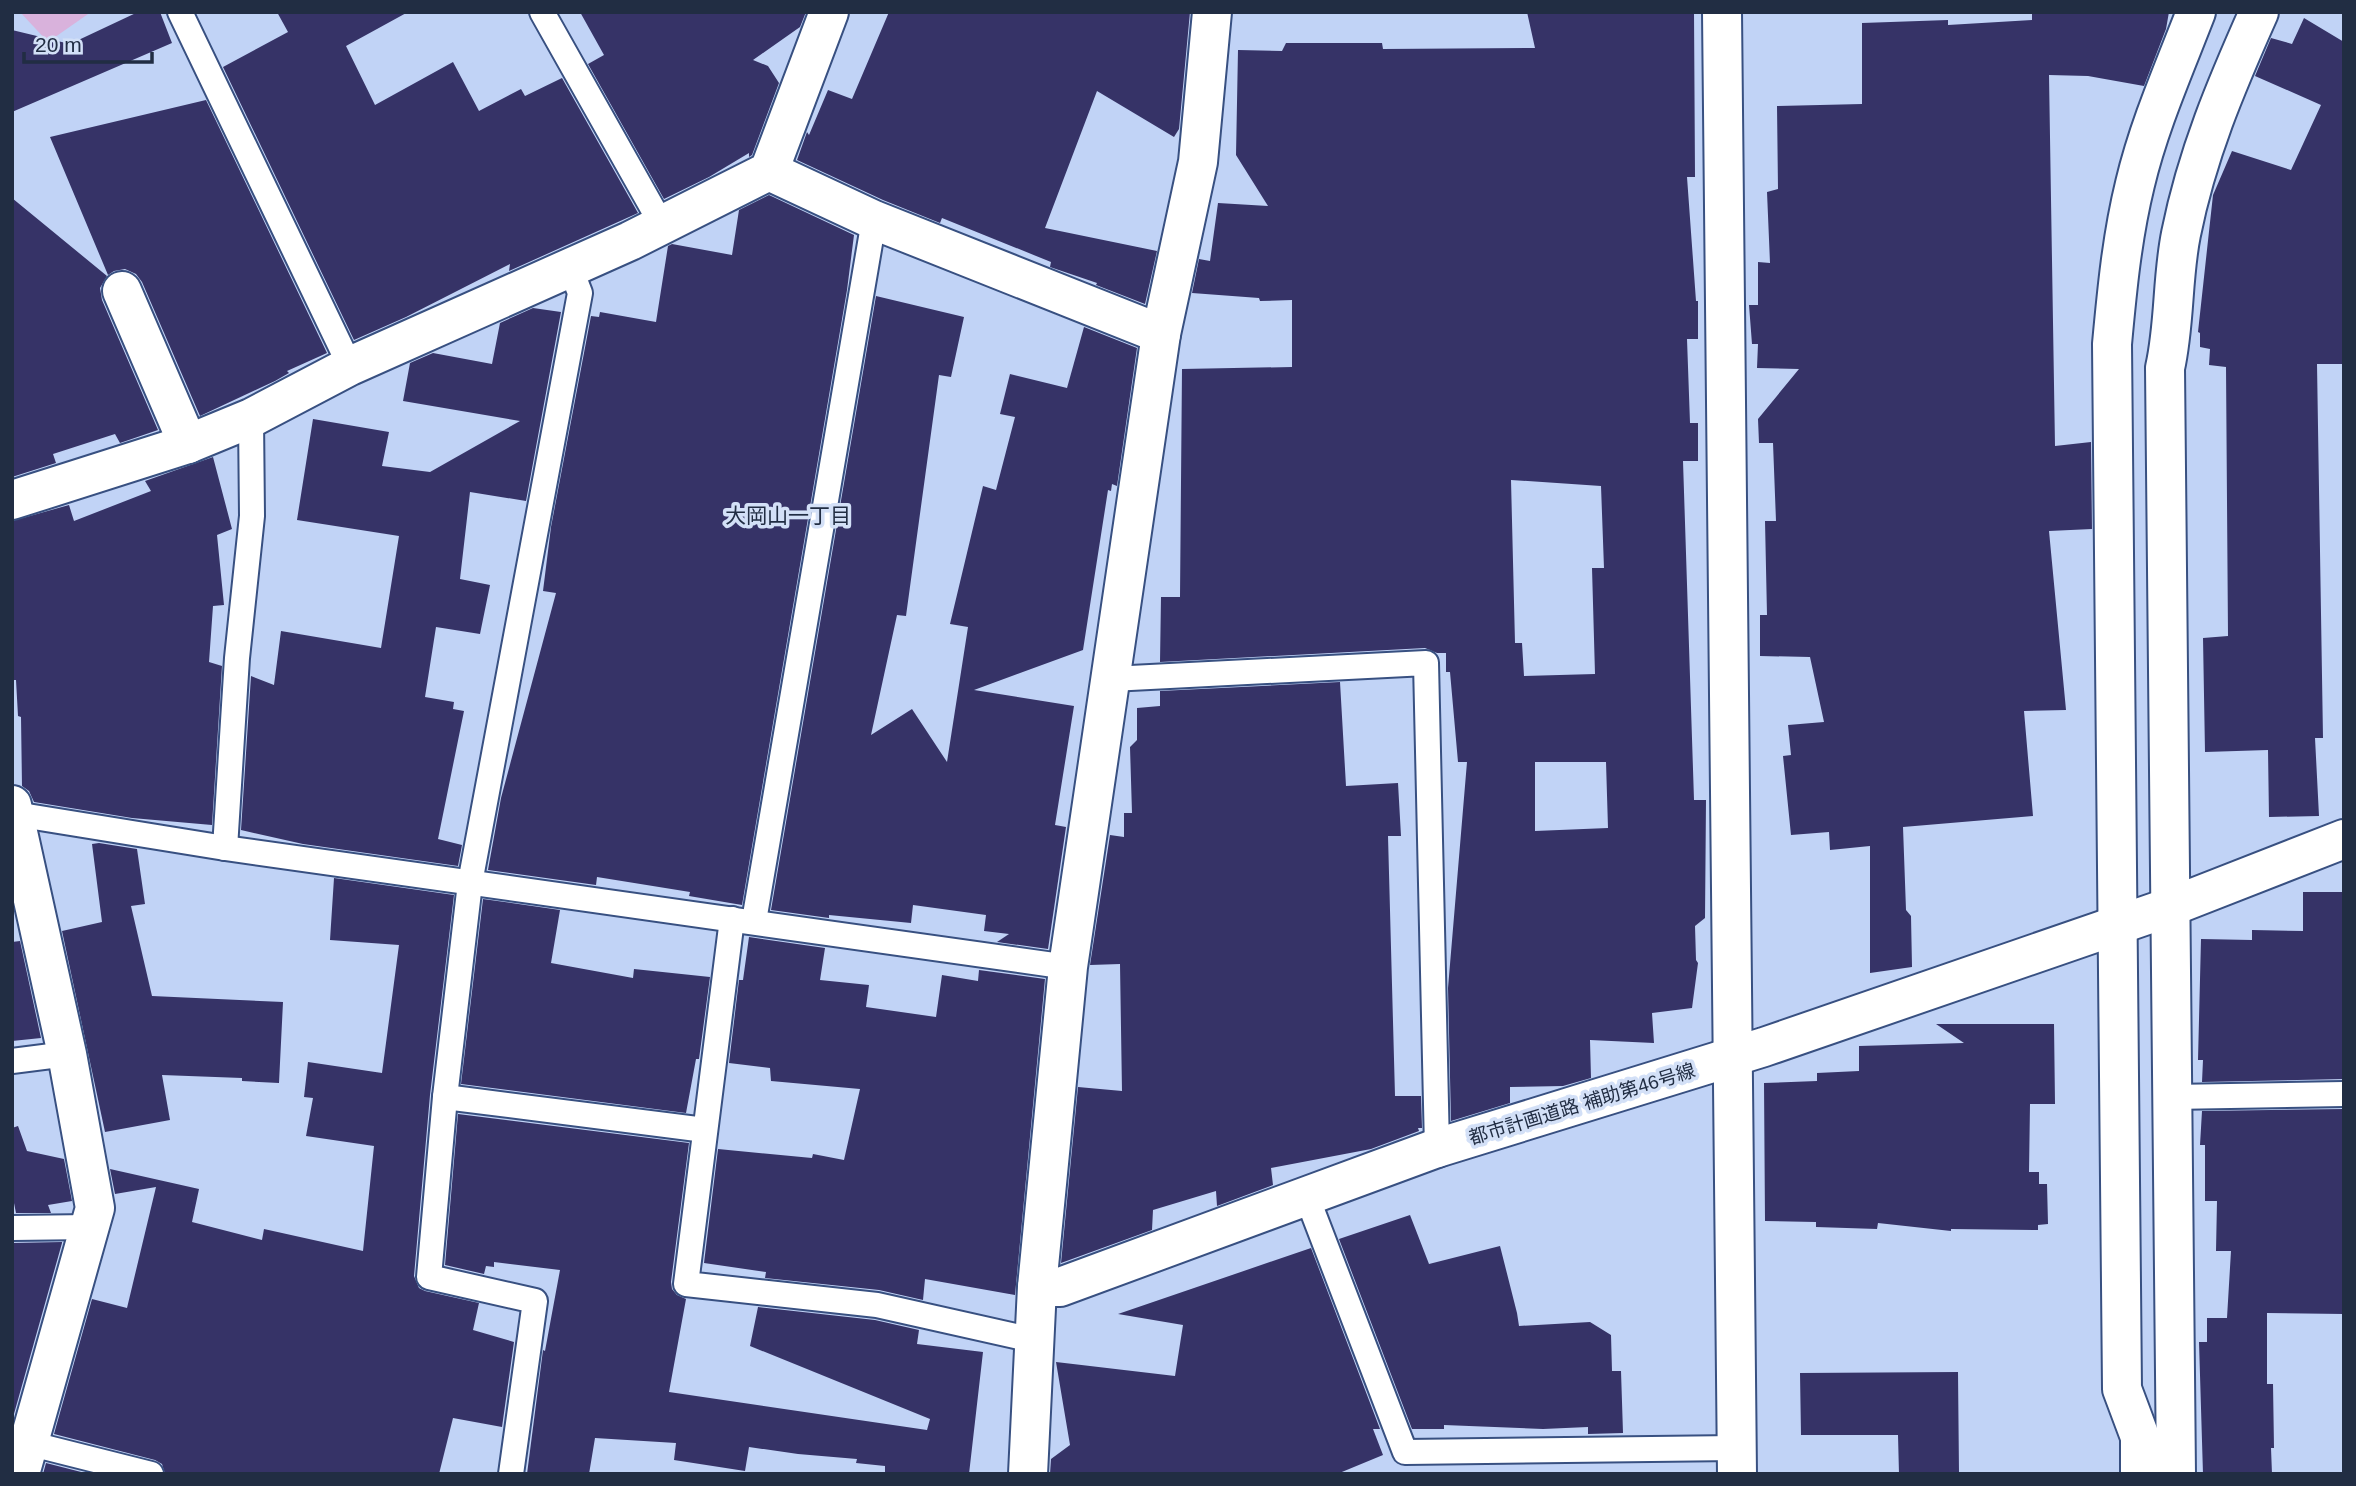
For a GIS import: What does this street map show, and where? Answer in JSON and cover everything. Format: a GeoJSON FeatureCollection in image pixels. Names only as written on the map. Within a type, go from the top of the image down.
{"type":"FeatureCollection","features":[{"type":"Feature","properties":{"kind":"street"},"geometry":{"type":"LineString","coordinates":[[12,500],[188,444],[251,418],[350,366],[662,225],[769,171],[829,12]]}},
{"type":"Feature","properties":{"kind":"street"},"geometry":{"type":"LineString","coordinates":[[1028,1474],[1037,1287],[1068,967],[1161,334],[1198,162],[1212,12]]}},
{"type":"Feature","properties":{"kind":"street"},"geometry":{"type":"LineString","coordinates":[[1723,12],[1731,1058],[1737,1461]]}},
{"type":"Feature","properties":{"kind":"street"},"geometry":{"type":"LineString","coordinates":[[2176,1474],[2172,1097],[2144,916],[2112,344],[2118,270],[2134,185],[2150,132],[2196,12]]}},
{"type":"Feature","properties":{"kind":"street"},"geometry":{"type":"LineString","coordinates":[[2140,1474],[2140,1437],[2122,1388],[2144,916],[2165,368],[2180,237],[2198,162],[2224,90],[2259,12]]}},
{"type":"Feature","properties":{"kind":"street"},"geometry":{"type":"LineString","coordinates":[[769,171],[874,220],[1161,334]]}},
{"type":"Feature","properties":{"kind":"street"},"geometry":{"type":"LineString","coordinates":[[122,291],[188,444]]}},
{"type":"Feature","properties":{"kind":"street"},"geometry":{"type":"LineString","coordinates":[[13,809],[67,1054],[95,1208],[21,1452]]}},
{"type":"Feature","properties":{"kind":"street","name":"都市計画道路 補助第46号線"},"geometry":{"type":"LineString","coordinates":[[1037,1287],[1060,1287],[1437,1149],[1731,1058],[2144,916],[2344,839]]}},
{"type":"Feature","properties":{"kind":"lane"},"geometry":{"type":"LineString","coordinates":[[180,12],[350,366]]}},
{"type":"Feature","properties":{"kind":"lane"},"geometry":{"type":"LineString","coordinates":[[542,12],[662,225]]}},
{"type":"Feature","properties":{"kind":"lane"},"geometry":{"type":"LineString","coordinates":[[874,220],[705,1129],[686,1284],[877,1305],[1033,1340]]}},
{"type":"Feature","properties":{"kind":"lane"},"geometry":{"type":"LineString","coordinates":[[511,1474],[535,1301],[429,1276],[445,1097],[470,883],[580,293],[570,267]]}},
{"type":"Feature","properties":{"kind":"lane"},"geometry":{"type":"LineString","coordinates":[[225,848],[237,658],[252,516],[251,418]]}},
{"type":"Feature","properties":{"kind":"lane"},"geometry":{"type":"LineString","coordinates":[[1111,678],[1426,663],[1437,1149]]}},
{"type":"Feature","properties":{"kind":"lane"},"geometry":{"type":"LineString","coordinates":[[13,809],[225,848],[1068,967]]}},
{"type":"Feature","properties":{"kind":"lane"},"geometry":{"type":"LineString","coordinates":[[12,1061],[67,1054]]}},
{"type":"Feature","properties":{"kind":"lane"},"geometry":{"type":"LineString","coordinates":[[2172,1097],[2344,1094]]}},
{"type":"Feature","properties":{"kind":"lane"},"geometry":{"type":"LineString","coordinates":[[445,1097],[705,1129]]}},
{"type":"Feature","properties":{"kind":"lane"},"geometry":{"type":"LineString","coordinates":[[1307,1197],[1405,1452],[1737,1461]]}},
{"type":"Feature","properties":{"kind":"lane"},"geometry":{"type":"LineString","coordinates":[[12,1227],[90,1227]]}},
{"type":"Feature","properties":{"kind":"lane"},"geometry":{"type":"LineString","coordinates":[[21,1452],[151,1474]]}},
{"type":"Feature","properties":{"kind":"shaded area"},"geometry":{"type":"Polygon","coordinates":[[[20,12],[91,12],[48,42],[20,12]]]}},
{"type":"Feature","properties":{"kind":"building"},"geometry":{"type":"Polygon","coordinates":[[[138,12],[160,12],[172,43],[12,112],[12,30],[70,44],[138,12]]]}},
{"type":"Feature","properties":{"kind":"building"},"geometry":{"type":"Polygon","coordinates":[[[277,12],[408,12],[346,46],[375,105],[453,62],[479,111],[521,89],[525,96],[562,78],[638,213],[509,271],[510,264],[354,340],[223,67],[288,32],[277,12]]]}},
{"type":"Feature","properties":{"kind":"building"},"geometry":{"type":"Polygon","coordinates":[[[580,12],[806,12],[800,27],[753,60],[768,66],[779,83],[752,155],[749,157],[749,153],[664,199],[588,64],[604,55],[580,12]]]}},
{"type":"Feature","properties":{"kind":"building"},"geometry":{"type":"Polygon","coordinates":[[[889,12],[1190,12],[1179,129],[1174,137],[1097,91],[1045,228],[1157,251],[1145,304],[1096,285],[1097,283],[1050,267],[1051,262],[942,218],[940,223],[883,200],[797,160],[807,132],[809,135],[828,90],[852,99],[889,12]]]}},
{"type":"Feature","properties":{"kind":"building"},"geometry":{"type":"Polygon","coordinates":[[[1527,12],[1694,12],[1695,177],[1687,177],[1698,301],[1698,339],[1687,339],[1690,423],[1698,423],[1698,461],[1683,461],[1694,800],[1706,800],[1705,918],[1695,926],[1698,963],[1692,1008],[1652,1013],[1654,1043],[1590,1040],[1591,1078],[1563,1086],[1510,1087],[1510,1103],[1451,1121],[1448,988],[1467,762],[1458,762],[1446,653],[1425,648],[1160,662],[1161,597],[1180,597],[1182,369],[1292,367],[1292,300],[1260,301],[1259,298],[1192,293],[1199,259],[1210,261],[1218,203],[1268,206],[1236,155],[1238,50],[1282,51],[1286,43],[1382,43],[1383,49],[1535,48],[1527,12]],[[1511,480],[1515,643],[1522,643],[1524,676],[1595,674],[1592,568],[1604,568],[1601,486],[1511,480]],[[1535,762],[1535,831],[1608,828],[1606,762],[1535,762]]]}},
{"type":"Feature","properties":{"kind":"building"},"geometry":{"type":"Polygon","coordinates":[[[2032,12],[2169,12],[2166,29],[2144,86],[2088,76],[2049,75],[2055,446],[2091,442],[2092,529],[2049,531],[2066,710],[2024,711],[2033,816],[1903,827],[1906,910],[1911,916],[1912,967],[1870,973],[1870,846],[1830,850],[1829,832],[1791,835],[1783,756],[1791,755],[1788,725],[1824,722],[1810,657],[1760,656],[1760,615],[1767,615],[1765,521],[1776,521],[1773,443],[1759,443],[1758,419],[1799,369],[1757,368],[1758,344],[1752,344],[1749,305],[1758,305],[1758,262],[1770,263],[1767,192],[1778,189],[1777,106],[1862,104],[1862,23],[1948,20],[1948,25],[2032,20],[2032,12]]]}},
{"type":"Feature","properties":{"kind":"building"},"geometry":{"type":"Polygon","coordinates":[[[2304,18],[2344,42],[2344,364],[2317,364],[2323,738],[2315,738],[2319,816],[2269,817],[2268,750],[2205,752],[2203,638],[2228,636],[2226,367],[2209,365],[2210,349],[2200,347],[2198,332],[2213,195],[2232,151],[2291,170],[2321,105],[2255,76],[2271,38],[2292,44],[2304,18]]]}},
{"type":"Feature","properties":{"kind":"building"},"geometry":{"type":"Polygon","coordinates":[[[206,100],[327,353],[200,416],[142,282],[136,274],[125,269],[108,275],[50,137],[206,100]]]}},
{"type":"Feature","properties":{"kind":"building"},"geometry":{"type":"Polygon","coordinates":[[[769,195],[854,235],[847,290],[742,905],[689,896],[690,892],[597,877],[596,885],[488,870],[501,798],[556,593],[543,591],[551,527],[591,316],[599,317],[600,312],[656,322],[668,246],[672,244],[732,255],[739,210],[769,195]]]}},
{"type":"Feature","properties":{"kind":"building"},"geometry":{"type":"Polygon","coordinates":[[[12,198],[107,276],[100,288],[102,300],[158,430],[120,443],[115,434],[53,454],[56,463],[12,477],[12,198]]]}},
{"type":"Feature","properties":{"kind":"building"},"geometry":{"type":"Polygon","coordinates":[[[876,296],[964,317],[951,377],[939,375],[906,616],[897,615],[871,735],[912,709],[947,762],[968,627],[950,624],[983,486],[996,490],[1015,417],[1000,414],[1010,374],[1067,388],[1084,327],[1137,348],[1117,486],[1112,484],[1111,491],[1108,490],[1083,650],[974,690],[1074,706],[1055,825],[1066,827],[1048,949],[997,942],[1009,934],[984,931],[986,915],[913,905],[911,923],[829,915],[829,918],[771,910],[876,296]]]}},
{"type":"Feature","properties":{"kind":"building"},"geometry":{"type":"Polygon","coordinates":[[[533,308],[561,312],[526,501],[470,492],[460,579],[490,585],[480,634],[436,627],[425,697],[454,702],[453,709],[464,711],[438,839],[462,845],[458,866],[303,844],[241,830],[251,676],[274,685],[281,631],[381,648],[399,536],[297,520],[313,419],[389,432],[382,466],[430,472],[520,421],[403,401],[410,363],[433,353],[492,364],[500,323],[533,308]]]}},
{"type":"Feature","properties":{"kind":"building"},"geometry":{"type":"Polygon","coordinates":[[[213,457],[232,529],[217,535],[224,605],[213,606],[209,662],[222,666],[212,825],[132,818],[34,802],[29,791],[22,786],[21,717],[18,716],[16,680],[12,680],[12,521],[69,505],[74,521],[151,491],[145,481],[213,457]]]}},
{"type":"Feature","properties":{"kind":"building"},"geometry":{"type":"Polygon","coordinates":[[[1340,682],[1346,786],[1398,783],[1401,836],[1388,836],[1395,1096],[1421,1096],[1422,1128],[1371,1149],[1271,1168],[1273,1185],[1217,1206],[1216,1191],[1153,1210],[1152,1230],[1061,1263],[1078,1087],[1122,1091],[1120,964],[1090,965],[1110,835],[1124,837],[1124,813],[1132,813],[1130,747],[1137,740],[1137,708],[1160,706],[1160,691],[1340,682]]]}},
{"type":"Feature","properties":{"kind":"building"},"geometry":{"type":"Polygon","coordinates":[[[92,844],[137,849],[145,904],[131,906],[152,996],[283,1002],[279,1083],[242,1081],[242,1078],[162,1075],[170,1120],[105,1132],[62,931],[102,922],[92,844]]]}},
{"type":"Feature","properties":{"kind":"building"},"geometry":{"type":"Polygon","coordinates":[[[334,878],[454,895],[430,1095],[414,1276],[419,1288],[425,1291],[479,1303],[473,1330],[514,1342],[502,1427],[453,1418],[439,1474],[165,1474],[162,1464],[155,1460],[54,1434],[92,1299],[127,1308],[156,1187],[115,1194],[110,1169],[199,1189],[192,1222],[262,1240],[264,1229],[363,1251],[374,1146],[306,1136],[313,1098],[304,1097],[308,1062],[382,1073],[399,945],[330,940],[334,878]]]}},
{"type":"Feature","properties":{"kind":"building"},"geometry":{"type":"Polygon","coordinates":[[[2303,892],[2344,892],[2344,1079],[2202,1082],[2203,1060],[2198,1060],[2201,939],[2252,940],[2252,930],[2303,931],[2303,892]]]}},
{"type":"Feature","properties":{"kind":"building"},"geometry":{"type":"Polygon","coordinates":[[[483,899],[560,910],[551,963],[633,978],[634,969],[710,977],[699,1059],[696,1059],[686,1113],[461,1084],[483,899]]]}},
{"type":"Feature","properties":{"kind":"building"},"geometry":{"type":"Polygon","coordinates":[[[749,937],[825,948],[820,980],[869,985],[866,1007],[936,1017],[942,975],[978,981],[979,970],[1045,979],[1015,1295],[925,1279],[923,1300],[879,1290],[765,1278],[766,1272],[704,1263],[718,1149],[812,1158],[813,1154],[844,1160],[860,1089],[771,1081],[770,1068],[729,1063],[739,980],[743,980],[749,937]]]}},
{"type":"Feature","properties":{"kind":"building"},"geometry":{"type":"Polygon","coordinates":[[[20,941],[41,1038],[12,1041],[12,942],[20,941]]]}},
{"type":"Feature","properties":{"kind":"building"},"geometry":{"type":"Polygon","coordinates":[[[1936,1024],[2054,1024],[2055,1104],[2030,1104],[2029,1172],[2039,1172],[2039,1184],[2047,1184],[2048,1224],[2038,1225],[2038,1230],[1951,1231],[1878,1223],[1877,1229],[1816,1227],[1816,1222],[1765,1221],[1764,1083],[1817,1081],[1817,1073],[1859,1071],[1859,1046],[1964,1043],[1936,1024]]]}},
{"type":"Feature","properties":{"kind":"building"},"geometry":{"type":"Polygon","coordinates":[[[2344,1109],[2344,1314],[2267,1313],[2267,1384],[2273,1384],[2272,1474],[2203,1474],[2199,1342],[2207,1342],[2207,1318],[2227,1318],[2231,1251],[2216,1251],[2217,1201],[2205,1201],[2205,1145],[2200,1145],[2202,1111],[2344,1109]]]}},
{"type":"Feature","properties":{"kind":"building"},"geometry":{"type":"Polygon","coordinates":[[[458,1114],[689,1143],[671,1282],[677,1295],[686,1299],[669,1392],[927,1430],[930,1419],[750,1346],[758,1307],[875,1320],[919,1330],[917,1344],[983,1352],[969,1474],[885,1474],[885,1466],[856,1463],[857,1459],[749,1447],[745,1471],[674,1460],[676,1443],[595,1438],[589,1474],[527,1474],[543,1350],[545,1351],[560,1270],[494,1262],[494,1267],[486,1266],[484,1274],[445,1265],[458,1114]]]}},
{"type":"Feature","properties":{"kind":"building"},"geometry":{"type":"Polygon","coordinates":[[[18,1126],[27,1151],[64,1159],[72,1201],[48,1205],[51,1213],[16,1213],[12,1193],[12,1128],[18,1126]]]}},
{"type":"Feature","properties":{"kind":"building"},"geometry":{"type":"Polygon","coordinates":[[[1410,1215],[1429,1264],[1500,1246],[1519,1326],[1590,1322],[1611,1335],[1612,1371],[1621,1371],[1623,1433],[1588,1434],[1588,1427],[1543,1429],[1444,1425],[1444,1429],[1412,1429],[1339,1239],[1410,1215]]]}},
{"type":"Feature","properties":{"kind":"building"},"geometry":{"type":"Polygon","coordinates":[[[12,1243],[62,1243],[12,1421],[12,1243]]]}},
{"type":"Feature","properties":{"kind":"building"},"geometry":{"type":"Polygon","coordinates":[[[1311,1248],[1380,1429],[1373,1429],[1383,1455],[1337,1474],[1050,1474],[1051,1459],[1070,1445],[1056,1362],[1175,1376],[1183,1325],[1118,1314],[1311,1248]]]}},
{"type":"Feature","properties":{"kind":"building"},"geometry":{"type":"Polygon","coordinates":[[[1958,1372],[1959,1474],[1899,1474],[1898,1435],[1801,1435],[1800,1373],[1958,1372]]]}},
{"type":"Feature","properties":{"kind":"building"},"geometry":{"type":"Polygon","coordinates":[[[46,1463],[89,1474],[43,1474],[46,1463]]]}},
{"type":"Feature","properties":{"kind":"district","name":"大岡山一丁目"},"geometry":{"type":"Point","coordinates":[788,515]}}]}
